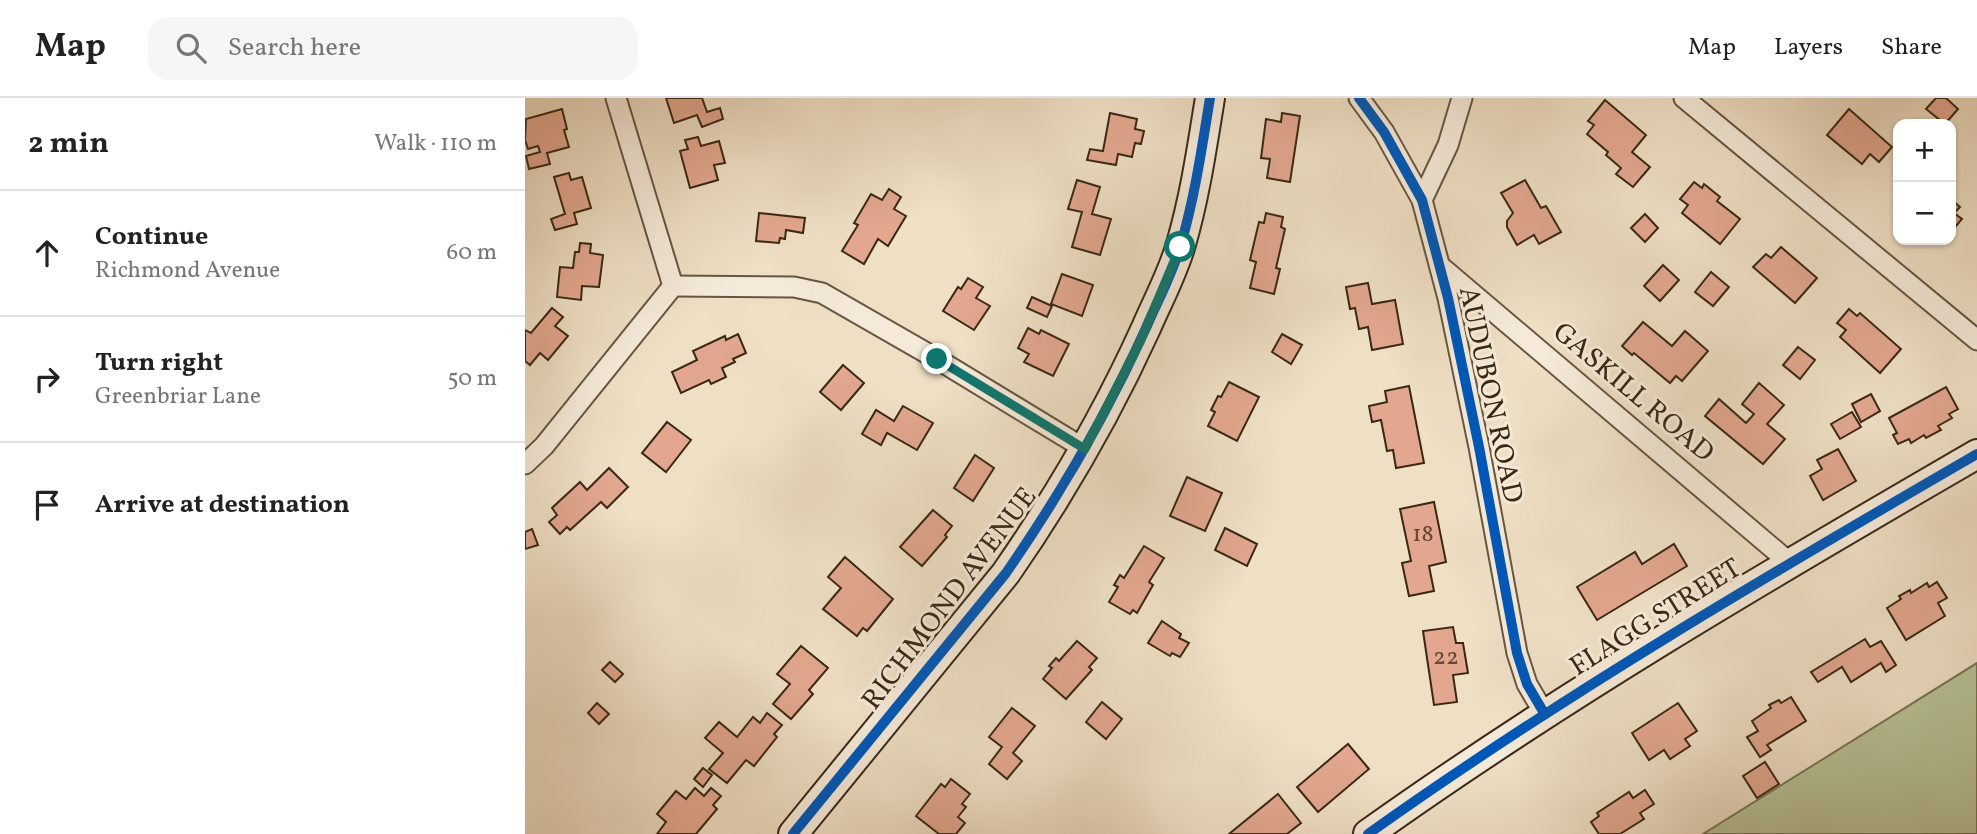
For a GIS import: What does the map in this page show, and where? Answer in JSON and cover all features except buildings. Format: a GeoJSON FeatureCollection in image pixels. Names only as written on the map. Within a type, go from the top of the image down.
{"type":"FeatureCollection","features":[{"type":"Feature","properties":{"kind":"street"},"geometry":{"type":"LineString","coordinates":[[616,98],[673,286]]}},
{"type":"Feature","properties":{"kind":"street","name":"RICHMOND AVENUE"},"geometry":{"type":"LineString","coordinates":[[793,834],[1006,573],[1056,499],[1085,449],[1140,342],[1180,247],[1192,201],[1210,98]]}},
{"type":"Feature","properties":{"kind":"street","name":"AUDUBON ROAD"},"geometry":{"type":"LineString","coordinates":[[1359,98],[1384,132],[1422,200],[1440,266],[1479,447],[1517,653],[1527,684],[1544,713]]}},
{"type":"Feature","properties":{"kind":"street"},"geometry":{"type":"LineString","coordinates":[[1422,200],[1448,145],[1462,98]]}},
{"type":"Feature","properties":{"kind":"street"},"geometry":{"type":"LineString","coordinates":[[1684,98],[1977,340]]}},
{"type":"Feature","properties":{"kind":"street","name":"GASKILL ROAD"},"geometry":{"type":"LineString","coordinates":[[1440,266],[1790,563]]}},
{"type":"Feature","properties":{"kind":"street"},"geometry":{"type":"LineString","coordinates":[[673,286],[794,287],[822,293],[1085,449]]}},
{"type":"Feature","properties":{"kind":"street"},"geometry":{"type":"LineString","coordinates":[[525,464],[544,446],[673,286]]}},
{"type":"Feature","properties":{"kind":"street","name":"FLAGG STREET"},"geometry":{"type":"LineString","coordinates":[[1367,834],[1544,713],[1790,563],[1977,454]]}},
{"type":"Feature","properties":{"kind":"green space"},"geometry":{"type":"Polygon","coordinates":[[[1977,663],[1977,834],[1703,834],[1977,663]]]}},
{"type":"Feature","properties":{"kind":"cycle path"},"geometry":{"type":"LineString","coordinates":[[793,834],[1006,573],[1082,454],[1131,360],[1178,255],[1194,190],[1210,98]]}},
{"type":"Feature","properties":{"kind":"cycle path"},"geometry":{"type":"LineString","coordinates":[[1359,98],[1384,132],[1422,200],[1448,298],[1517,653],[1527,684],[1544,713]]}},
{"type":"Feature","properties":{"kind":"cycle path"},"geometry":{"type":"LineString","coordinates":[[1368,834],[1592,684],[1745,590],[1977,454]]}},
{"type":"Feature","properties":{"kind":"route"},"geometry":{"type":"LineString","coordinates":[[937,359],[1085,449],[1140,342],[1180,247]]}}]}
